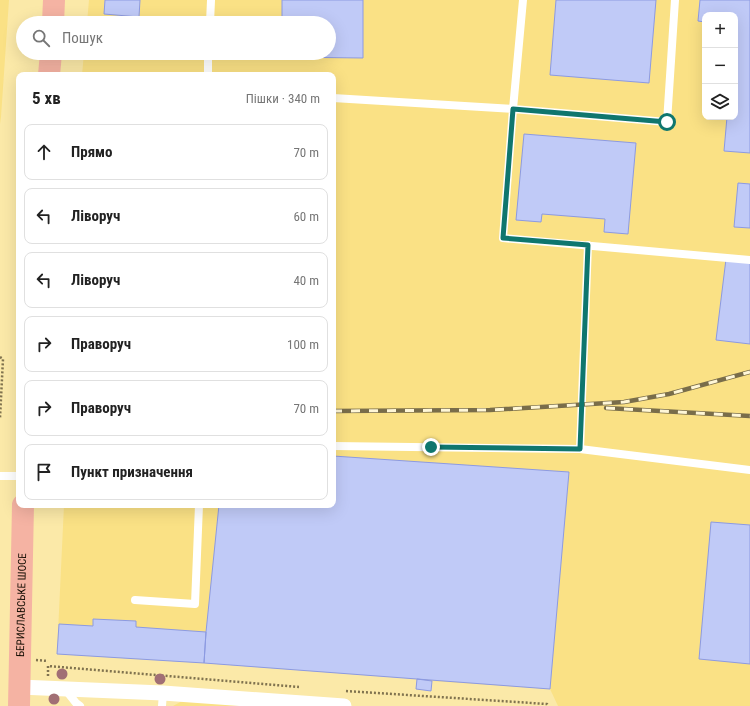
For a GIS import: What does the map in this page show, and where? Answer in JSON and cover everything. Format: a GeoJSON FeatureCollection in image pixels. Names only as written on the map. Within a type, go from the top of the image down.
{"type":"FeatureCollection","features":[{"type":"Feature","properties":{"kind":"main road"},"geometry":{"type":"LineString","coordinates":[[53,16],[54,0]]}},
{"type":"Feature","properties":{"kind":"main road"},"geometry":{"type":"LineString","coordinates":[[49,72],[50,60]]}},
{"type":"Feature","properties":{"kind":"main road","name":"БЕРИСЛАВСЬКЕ ШОСЕ"},"geometry":{"type":"LineString","coordinates":[[19,696],[23,508]]}},
{"type":"Feature","properties":{"kind":"street"},"geometry":{"type":"LineString","coordinates":[[19,696],[65,688],[163,700],[344,706]]}},
{"type":"Feature","properties":{"kind":"lane"},"geometry":{"type":"LineString","coordinates":[[210,16],[211,0]]}},
{"type":"Feature","properties":{"kind":"lane"},"geometry":{"type":"LineString","coordinates":[[523,0],[503,238],[750,260]]}},
{"type":"Feature","properties":{"kind":"lane"},"geometry":{"type":"LineString","coordinates":[[336,98],[513,109],[667,122],[675,0]]}},
{"type":"Feature","properties":{"kind":"lane"},"geometry":{"type":"LineString","coordinates":[[208,60],[208,72]]}},
{"type":"Feature","properties":{"kind":"lane"},"geometry":{"type":"LineString","coordinates":[[580,449],[588,245]]}},
{"type":"Feature","properties":{"kind":"lane"},"geometry":{"type":"LineString","coordinates":[[336,446],[580,449],[750,470]]}},
{"type":"Feature","properties":{"kind":"lane"},"geometry":{"type":"LineString","coordinates":[[0,476],[16,476]]}},
{"type":"Feature","properties":{"kind":"lane"},"geometry":{"type":"LineString","coordinates":[[135,600],[195,604],[199,508]]}},
{"type":"Feature","properties":{"kind":"lane"},"geometry":{"type":"LineString","coordinates":[[65,688],[80,706]]}},
{"type":"Feature","properties":{"kind":"path"},"geometry":{"type":"LineString","coordinates":[[0,357],[3,359],[0,418]]}},
{"type":"Feature","properties":{"kind":"path"},"geometry":{"type":"LineString","coordinates":[[48,666],[306,687]]}},
{"type":"Feature","properties":{"kind":"path"},"geometry":{"type":"LineString","coordinates":[[344,690],[547,704],[548,706]]}},
{"type":"Feature","properties":{"kind":"shaded area"},"geometry":{"type":"Polygon","coordinates":[[[0,0],[9,0],[0,124],[0,0]]]}},
{"type":"Feature","properties":{"kind":"shaded area"},"geometry":{"type":"Polygon","coordinates":[[[89,0],[750,0],[750,706],[558,706],[550,689],[432,681],[431,691],[416,689],[417,679],[204,663],[57,654],[64,508],[336,508],[336,72],[82,72],[83,60],[336,60],[336,16],[88,16],[89,0]]]}},
{"type":"Feature","properties":{"kind":"shaded area"},"geometry":{"type":"Polygon","coordinates":[[[184,700],[253,706],[173,706],[184,700]]]}},
{"type":"Feature","properties":{"kind":"building"},"geometry":{"type":"Polygon","coordinates":[[[105,0],[140,0],[139,16],[104,14],[105,0]]]}},
{"type":"Feature","properties":{"kind":"building"},"geometry":{"type":"Polygon","coordinates":[[[282,0],[363,0],[363,58],[336,58],[336,16],[282,16],[282,0]]]}},
{"type":"Feature","properties":{"kind":"building"},"geometry":{"type":"Polygon","coordinates":[[[556,0],[656,0],[649,83],[550,75],[556,0]]]}},
{"type":"Feature","properties":{"kind":"building"},"geometry":{"type":"Polygon","coordinates":[[[700,0],[750,0],[750,153],[724,151],[727,120],[738,120],[738,12],[702,12],[702,22],[698,21],[700,0]]]}},
{"type":"Feature","properties":{"kind":"building"},"geometry":{"type":"Polygon","coordinates":[[[524,134],[636,143],[628,234],[604,232],[605,219],[542,214],[541,222],[516,220],[524,134]]]}},
{"type":"Feature","properties":{"kind":"building"},"geometry":{"type":"Polygon","coordinates":[[[738,183],[750,184],[750,228],[734,227],[738,183]]]}},
{"type":"Feature","properties":{"kind":"building"},"geometry":{"type":"Polygon","coordinates":[[[726,259],[750,262],[750,344],[716,340],[726,259]]]}},
{"type":"Feature","properties":{"kind":"building"},"geometry":{"type":"Polygon","coordinates":[[[336,456],[569,472],[550,689],[204,663],[219,508],[336,508],[336,456]]]}},
{"type":"Feature","properties":{"kind":"building"},"geometry":{"type":"Polygon","coordinates":[[[711,522],[750,525],[750,664],[699,659],[711,522]]]}},
{"type":"Feature","properties":{"kind":"building"},"geometry":{"type":"Polygon","coordinates":[[[93,619],[136,621],[136,627],[206,632],[204,663],[57,654],[59,624],[93,626],[93,619]]]}},
{"type":"Feature","properties":{"kind":"building"},"geometry":{"type":"Polygon","coordinates":[[[417,679],[432,681],[431,691],[416,689],[417,679]]]}},
{"type":"Feature","properties":{"kind":"railway"},"geometry":{"type":"LineString","coordinates":[[336,411],[490,410],[624,402],[669,394],[750,372]]}},
{"type":"Feature","properties":{"kind":"railway"},"geometry":{"type":"LineString","coordinates":[[606,408],[750,416]]}},
{"type":"Feature","properties":{"kind":"route"},"geometry":{"type":"LineString","coordinates":[[431,447],[580,449],[588,245],[503,238],[513,109],[667,122]]}}]}
